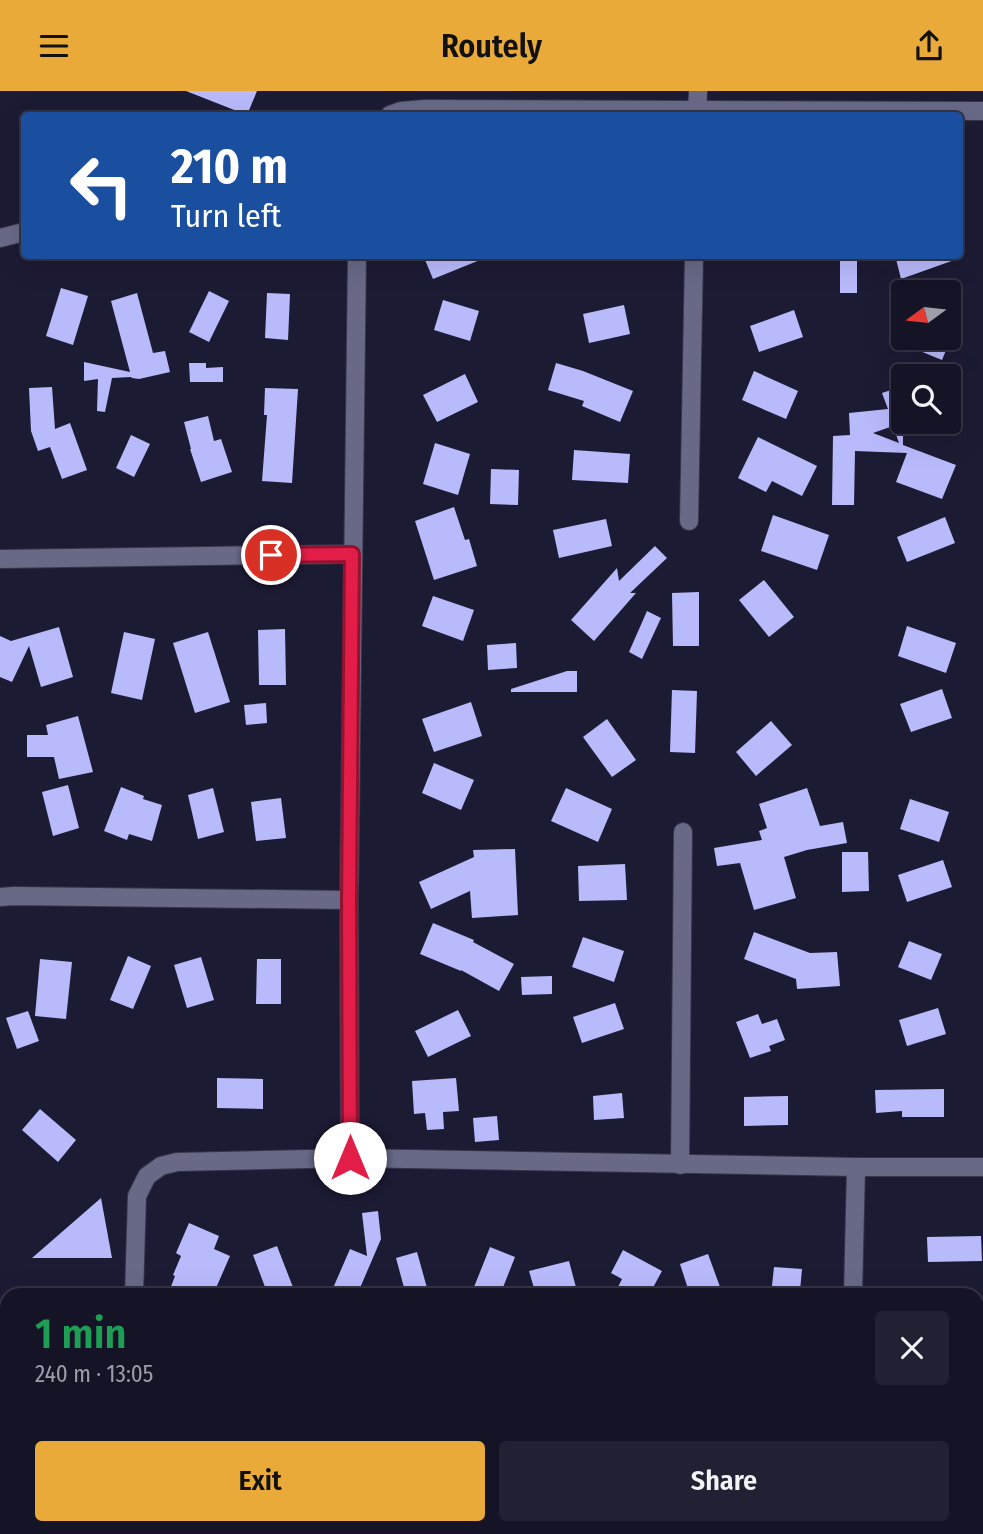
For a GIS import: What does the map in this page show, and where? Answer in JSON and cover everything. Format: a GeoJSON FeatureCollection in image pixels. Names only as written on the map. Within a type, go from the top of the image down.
{"type":"FeatureCollection","features":[{"type":"Feature","properties":{"kind":"street"},"geometry":{"type":"LineString","coordinates":[[697,112],[698,91]]}},
{"type":"Feature","properties":{"kind":"street"},"geometry":{"type":"LineString","coordinates":[[398,112],[424,109],[629,112]]}},
{"type":"Feature","properties":{"kind":"street"},"geometry":{"type":"LineString","coordinates":[[840,112],[983,111]]}},
{"type":"Feature","properties":{"kind":"street"},"geometry":{"type":"LineString","coordinates":[[0,238],[21,233]]}},
{"type":"Feature","properties":{"kind":"street"},"geometry":{"type":"LineString","coordinates":[[350,1158],[349,900],[357,259]]}},
{"type":"Feature","properties":{"kind":"street"},"geometry":{"type":"LineString","coordinates":[[689,521],[694,259]]}},
{"type":"Feature","properties":{"kind":"street"},"geometry":{"type":"LineString","coordinates":[[0,559],[352,554]]}},
{"type":"Feature","properties":{"kind":"street"},"geometry":{"type":"LineString","coordinates":[[680,1165],[683,832]]}},
{"type":"Feature","properties":{"kind":"street"},"geometry":{"type":"LineString","coordinates":[[0,897],[14,895],[349,900]]}},
{"type":"Feature","properties":{"kind":"street"},"geometry":{"type":"LineString","coordinates":[[134,1288],[137,1196],[147,1176],[161,1166],[177,1162],[350,1158],[680,1165],[983,1167]]}},
{"type":"Feature","properties":{"kind":"street"},"geometry":{"type":"LineString","coordinates":[[853,1288],[856,1167]]}},
{"type":"Feature","properties":{"kind":"building"},"geometry":{"type":"Polygon","coordinates":[[[186,91],[257,91],[248,112],[239,112],[186,91]]]}},
{"type":"Feature","properties":{"kind":"building"},"geometry":{"type":"Polygon","coordinates":[[[425,259],[483,259],[433,279],[425,259]]]}},
{"type":"Feature","properties":{"kind":"building"},"geometry":{"type":"Polygon","coordinates":[[[840,259],[857,259],[857,293],[840,293],[840,259]]]}},
{"type":"Feature","properties":{"kind":"building"},"geometry":{"type":"Polygon","coordinates":[[[896,259],[957,259],[901,279],[896,259]]]}},
{"type":"Feature","properties":{"kind":"building"},"geometry":{"type":"Polygon","coordinates":[[[61,288],[88,296],[73,345],[46,336],[61,288]]]}},
{"type":"Feature","properties":{"kind":"building"},"geometry":{"type":"Polygon","coordinates":[[[209,291],[229,301],[209,342],[189,332],[209,291]]]}},
{"type":"Feature","properties":{"kind":"building"},"geometry":{"type":"Polygon","coordinates":[[[137,293],[153,353],[165,351],[170,372],[139,379],[112,378],[105,412],[97,411],[98,379],[84,381],[84,362],[130,372],[111,301],[137,293]]]}},
{"type":"Feature","properties":{"kind":"building"},"geometry":{"type":"Polygon","coordinates":[[[267,293],[290,294],[288,340],[265,338],[267,293]]]}},
{"type":"Feature","properties":{"kind":"building"},"geometry":{"type":"Polygon","coordinates":[[[443,300],[479,311],[470,341],[434,330],[443,300]]]}},
{"type":"Feature","properties":{"kind":"building"},"geometry":{"type":"Polygon","coordinates":[[[624,305],[630,334],[589,343],[583,314],[624,305]]]}},
{"type":"Feature","properties":{"kind":"building"},"geometry":{"type":"Polygon","coordinates":[[[794,310],[803,337],[759,352],[750,326],[794,310]]]}},
{"type":"Feature","properties":{"kind":"building"},"geometry":{"type":"Polygon","coordinates":[[[917,350],[946,350],[942,360],[917,350]]]}},
{"type":"Feature","properties":{"kind":"building"},"geometry":{"type":"Polygon","coordinates":[[[189,363],[206,363],[206,368],[223,367],[223,382],[190,382],[189,363]]]}},
{"type":"Feature","properties":{"kind":"building"},"geometry":{"type":"Polygon","coordinates":[[[556,363],[633,391],[620,422],[582,406],[584,401],[548,390],[556,363]]]}},
{"type":"Feature","properties":{"kind":"building"},"geometry":{"type":"Polygon","coordinates":[[[754,371],[798,391],[786,419],[742,400],[754,371]]]}},
{"type":"Feature","properties":{"kind":"building"},"geometry":{"type":"Polygon","coordinates":[[[465,374],[478,402],[437,422],[423,395],[465,374]]]}},
{"type":"Feature","properties":{"kind":"building"},"geometry":{"type":"Polygon","coordinates":[[[52,387],[55,429],[70,423],[87,470],[62,479],[50,447],[38,451],[31,431],[29,388],[52,387]]]}},
{"type":"Feature","properties":{"kind":"building"},"geometry":{"type":"Polygon","coordinates":[[[265,388],[298,389],[292,483],[262,481],[267,415],[264,415],[265,388]]]}},
{"type":"Feature","properties":{"kind":"building"},"geometry":{"type":"Polygon","coordinates":[[[891,390],[891,427],[873,433],[899,443],[896,434],[903,434],[903,445],[956,465],[942,499],[896,482],[907,453],[855,451],[854,505],[832,505],[833,436],[850,435],[849,413],[888,409],[882,393],[891,390]]]}},
{"type":"Feature","properties":{"kind":"building"},"geometry":{"type":"Polygon","coordinates":[[[208,416],[214,441],[221,439],[232,472],[201,482],[184,422],[208,416]]]}},
{"type":"Feature","properties":{"kind":"building"},"geometry":{"type":"Polygon","coordinates":[[[131,435],[150,444],[134,477],[116,468],[131,435]]]}},
{"type":"Feature","properties":{"kind":"building"},"geometry":{"type":"Polygon","coordinates":[[[758,437],[817,466],[802,496],[772,481],[766,492],[738,478],[758,437]]]}},
{"type":"Feature","properties":{"kind":"building"},"geometry":{"type":"Polygon","coordinates":[[[435,443],[470,454],[458,495],[423,484],[435,443]]]}},
{"type":"Feature","properties":{"kind":"building"},"geometry":{"type":"Polygon","coordinates":[[[574,450],[630,454],[628,483],[572,480],[574,450]]]}},
{"type":"Feature","properties":{"kind":"building"},"geometry":{"type":"Polygon","coordinates":[[[491,469],[519,470],[518,505],[490,504],[491,469]]]}},
{"type":"Feature","properties":{"kind":"building"},"geometry":{"type":"Polygon","coordinates":[[[454,507],[465,540],[469,539],[477,566],[434,580],[415,521],[454,507]]]}},
{"type":"Feature","properties":{"kind":"building"},"geometry":{"type":"Polygon","coordinates":[[[773,515],[829,535],[817,570],[761,551],[773,515]]]}},
{"type":"Feature","properties":{"kind":"building"},"geometry":{"type":"Polygon","coordinates":[[[945,517],[955,543],[907,562],[897,537],[945,517]]]}},
{"type":"Feature","properties":{"kind":"building"},"geometry":{"type":"Polygon","coordinates":[[[606,519],[612,546],[559,558],[553,530],[606,519]]]}},
{"type":"Feature","properties":{"kind":"building"},"geometry":{"type":"Polygon","coordinates":[[[655,546],[667,558],[630,593],[636,593],[594,641],[571,620],[617,568],[619,581],[655,546]]]}},
{"type":"Feature","properties":{"kind":"building"},"geometry":{"type":"Polygon","coordinates":[[[764,580],[794,617],[769,637],[739,600],[764,580]]]}},
{"type":"Feature","properties":{"kind":"building"},"geometry":{"type":"Polygon","coordinates":[[[699,592],[699,646],[673,646],[672,593],[699,592]]]}},
{"type":"Feature","properties":{"kind":"building"},"geometry":{"type":"Polygon","coordinates":[[[433,596],[474,610],[463,641],[422,626],[433,596]]]}},
{"type":"Feature","properties":{"kind":"building"},"geometry":{"type":"Polygon","coordinates":[[[647,611],[661,618],[642,659],[629,652],[647,611]]]}},
{"type":"Feature","properties":{"kind":"building"},"geometry":{"type":"Polygon","coordinates":[[[907,626],[956,643],[946,673],[898,656],[907,626]]]}},
{"type":"Feature","properties":{"kind":"building"},"geometry":{"type":"Polygon","coordinates":[[[59,627],[73,677],[41,687],[29,646],[12,682],[0,677],[0,636],[11,641],[59,627]]]}},
{"type":"Feature","properties":{"kind":"building"},"geometry":{"type":"Polygon","coordinates":[[[285,629],[286,685],[259,685],[258,630],[285,629]]]}},
{"type":"Feature","properties":{"kind":"building"},"geometry":{"type":"Polygon","coordinates":[[[124,632],[155,639],[142,700],[111,693],[124,632]]]}},
{"type":"Feature","properties":{"kind":"building"},"geometry":{"type":"Polygon","coordinates":[[[208,632],[230,702],[195,713],[173,643],[208,632]]]}},
{"type":"Feature","properties":{"kind":"building"},"geometry":{"type":"Polygon","coordinates":[[[516,643],[517,668],[488,670],[487,645],[516,643]]]}},
{"type":"Feature","properties":{"kind":"building"},"geometry":{"type":"Polygon","coordinates":[[[567,671],[577,671],[577,692],[511,692],[511,689],[567,671]]]}},
{"type":"Feature","properties":{"kind":"building"},"geometry":{"type":"Polygon","coordinates":[[[942,689],[952,718],[911,732],[900,704],[942,689]]]}},
{"type":"Feature","properties":{"kind":"building"},"geometry":{"type":"Polygon","coordinates":[[[672,690],[697,691],[695,753],[670,752],[672,690]]]}},
{"type":"Feature","properties":{"kind":"building"},"geometry":{"type":"Polygon","coordinates":[[[471,702],[482,736],[434,752],[422,719],[471,702]]]}},
{"type":"Feature","properties":{"kind":"building"},"geometry":{"type":"Polygon","coordinates":[[[266,703],[267,723],[246,725],[244,705],[266,703]]]}},
{"type":"Feature","properties":{"kind":"building"},"geometry":{"type":"Polygon","coordinates":[[[78,716],[93,772],[59,779],[54,757],[27,757],[27,735],[48,735],[46,725],[78,716]]]}},
{"type":"Feature","properties":{"kind":"building"},"geometry":{"type":"Polygon","coordinates":[[[607,719],[636,760],[612,777],[583,737],[607,719]]]}},
{"type":"Feature","properties":{"kind":"building"},"geometry":{"type":"Polygon","coordinates":[[[771,721],[792,745],[756,776],[736,752],[771,721]]]}},
{"type":"Feature","properties":{"kind":"building"},"geometry":{"type":"Polygon","coordinates":[[[434,763],[474,780],[461,810],[422,793],[434,763]]]}},
{"type":"Feature","properties":{"kind":"building"},"geometry":{"type":"Polygon","coordinates":[[[68,785],[79,828],[53,836],[42,792],[68,785]]]}},
{"type":"Feature","properties":{"kind":"building"},"geometry":{"type":"Polygon","coordinates":[[[121,787],[144,796],[143,799],[162,805],[152,841],[129,834],[127,840],[104,831],[121,787]]]}},
{"type":"Feature","properties":{"kind":"building"},"geometry":{"type":"Polygon","coordinates":[[[213,788],[224,832],[198,839],[188,795],[213,788]]]}},
{"type":"Feature","properties":{"kind":"building"},"geometry":{"type":"Polygon","coordinates":[[[566,788],[612,809],[598,842],[551,821],[566,788]]]}},
{"type":"Feature","properties":{"kind":"building"},"geometry":{"type":"Polygon","coordinates":[[[807,788],[820,826],[843,822],[847,843],[784,857],[796,898],[754,910],[740,863],[717,866],[714,848],[762,840],[759,831],[767,828],[759,804],[807,788]]]}},
{"type":"Feature","properties":{"kind":"building"},"geometry":{"type":"Polygon","coordinates":[[[281,798],[286,838],[256,841],[251,802],[281,798]]]}},
{"type":"Feature","properties":{"kind":"building"},"geometry":{"type":"Polygon","coordinates":[[[910,799],[949,812],[939,842],[900,829],[910,799]]]}},
{"type":"Feature","properties":{"kind":"building"},"geometry":{"type":"Polygon","coordinates":[[[515,849],[518,915],[472,918],[470,891],[431,909],[419,882],[474,857],[473,850],[515,849]]]}},
{"type":"Feature","properties":{"kind":"building"},"geometry":{"type":"Polygon","coordinates":[[[842,852],[868,852],[869,891],[842,892],[842,852]]]}},
{"type":"Feature","properties":{"kind":"building"},"geometry":{"type":"Polygon","coordinates":[[[943,860],[952,887],[907,902],[898,875],[943,860]]]}},
{"type":"Feature","properties":{"kind":"building"},"geometry":{"type":"Polygon","coordinates":[[[625,864],[627,900],[579,901],[578,866],[625,864]]]}},
{"type":"Feature","properties":{"kind":"building"},"geometry":{"type":"Polygon","coordinates":[[[433,923],[474,940],[473,942],[514,964],[499,991],[461,970],[420,954],[433,923]]]}},
{"type":"Feature","properties":{"kind":"building"},"geometry":{"type":"Polygon","coordinates":[[[754,932],[810,953],[837,952],[840,986],[797,989],[796,979],[744,959],[754,932]]]}},
{"type":"Feature","properties":{"kind":"building"},"geometry":{"type":"Polygon","coordinates":[[[583,937],[624,951],[614,982],[572,967],[583,937]]]}},
{"type":"Feature","properties":{"kind":"building"},"geometry":{"type":"Polygon","coordinates":[[[909,941],[942,954],[931,980],[898,967],[909,941]]]}},
{"type":"Feature","properties":{"kind":"building"},"geometry":{"type":"Polygon","coordinates":[[[128,956],[151,966],[133,1009],[110,1000],[128,956]]]}},
{"type":"Feature","properties":{"kind":"building"},"geometry":{"type":"Polygon","coordinates":[[[201,957],[214,1000],[187,1008],[174,965],[201,957]]]}},
{"type":"Feature","properties":{"kind":"building"},"geometry":{"type":"Polygon","coordinates":[[[40,959],[72,962],[66,1019],[35,1016],[40,959]]]}},
{"type":"Feature","properties":{"kind":"building"},"geometry":{"type":"Polygon","coordinates":[[[257,959],[281,959],[281,1004],[256,1004],[257,959]]]}},
{"type":"Feature","properties":{"kind":"building"},"geometry":{"type":"Polygon","coordinates":[[[552,976],[552,994],[522,995],[521,977],[552,976]]]}},
{"type":"Feature","properties":{"kind":"building"},"geometry":{"type":"Polygon","coordinates":[[[615,1003],[624,1029],[582,1043],[573,1017],[615,1003]]]}},
{"type":"Feature","properties":{"kind":"building"},"geometry":{"type":"Polygon","coordinates":[[[938,1008],[946,1034],[907,1046],[899,1020],[938,1008]]]}},
{"type":"Feature","properties":{"kind":"building"},"geometry":{"type":"Polygon","coordinates":[[[458,1010],[471,1036],[428,1057],[415,1031],[458,1010]]]}},
{"type":"Feature","properties":{"kind":"building"},"geometry":{"type":"Polygon","coordinates":[[[28,1011],[39,1041],[17,1049],[6,1018],[28,1011]]]}},
{"type":"Feature","properties":{"kind":"building"},"geometry":{"type":"Polygon","coordinates":[[[758,1014],[762,1024],[777,1019],[785,1040],[769,1046],[771,1051],[750,1058],[736,1022],[758,1014]]]}},
{"type":"Feature","properties":{"kind":"building"},"geometry":{"type":"Polygon","coordinates":[[[217,1078],[263,1079],[263,1109],[217,1108],[217,1078]]]}},
{"type":"Feature","properties":{"kind":"building"},"geometry":{"type":"Polygon","coordinates":[[[456,1078],[459,1111],[443,1112],[444,1129],[427,1130],[425,1113],[414,1114],[412,1081],[456,1078]]]}},
{"type":"Feature","properties":{"kind":"building"},"geometry":{"type":"Polygon","coordinates":[[[944,1089],[944,1117],[902,1117],[902,1111],[876,1113],[875,1090],[944,1089]]]}},
{"type":"Feature","properties":{"kind":"building"},"geometry":{"type":"Polygon","coordinates":[[[622,1093],[624,1118],[594,1120],[593,1096],[622,1093]]]}},
{"type":"Feature","properties":{"kind":"building"},"geometry":{"type":"Polygon","coordinates":[[[788,1096],[788,1125],[744,1126],[744,1097],[788,1096]]]}},
{"type":"Feature","properties":{"kind":"building"},"geometry":{"type":"Polygon","coordinates":[[[40,1109],[76,1140],[58,1162],[22,1130],[40,1109]]]}},
{"type":"Feature","properties":{"kind":"building"},"geometry":{"type":"Polygon","coordinates":[[[497,1116],[499,1140],[475,1142],[473,1118],[497,1116]]]}},
{"type":"Feature","properties":{"kind":"building"},"geometry":{"type":"Polygon","coordinates":[[[101,1198],[112,1258],[32,1258],[101,1198]]]}},
{"type":"Feature","properties":{"kind":"building"},"geometry":{"type":"Polygon","coordinates":[[[378,1211],[381,1239],[360,1288],[333,1288],[350,1249],[367,1256],[362,1213],[378,1211]]]}},
{"type":"Feature","properties":{"kind":"building"},"geometry":{"type":"Polygon","coordinates":[[[189,1223],[219,1236],[214,1249],[230,1256],[216,1288],[170,1288],[181,1256],[176,1253],[189,1223]]]}},
{"type":"Feature","properties":{"kind":"building"},"geometry":{"type":"Polygon","coordinates":[[[981,1236],[982,1261],[928,1262],[927,1237],[981,1236]]]}},
{"type":"Feature","properties":{"kind":"building"},"geometry":{"type":"Polygon","coordinates":[[[277,1246],[293,1288],[265,1288],[253,1255],[277,1246]]]}},
{"type":"Feature","properties":{"kind":"building"},"geometry":{"type":"Polygon","coordinates":[[[490,1247],[515,1257],[503,1288],[474,1287],[490,1247]]]}},
{"type":"Feature","properties":{"kind":"building"},"geometry":{"type":"Polygon","coordinates":[[[623,1250],[662,1271],[653,1288],[618,1288],[622,1279],[611,1273],[623,1250]]]}},
{"type":"Feature","properties":{"kind":"building"},"geometry":{"type":"Polygon","coordinates":[[[417,1252],[427,1288],[404,1288],[396,1258],[417,1252]]]}},
{"type":"Feature","properties":{"kind":"building"},"geometry":{"type":"Polygon","coordinates":[[[708,1254],[720,1288],[688,1288],[680,1264],[708,1254]]]}},
{"type":"Feature","properties":{"kind":"building"},"geometry":{"type":"Polygon","coordinates":[[[569,1261],[576,1288],[534,1288],[529,1271],[569,1261]]]}},
{"type":"Feature","properties":{"kind":"building"},"geometry":{"type":"Polygon","coordinates":[[[774,1267],[802,1269],[800,1288],[772,1288],[774,1267]]]}},
{"type":"Feature","properties":{"kind":"route"},"geometry":{"type":"LineString","coordinates":[[271,555],[352,554],[350,1158]]}}]}
